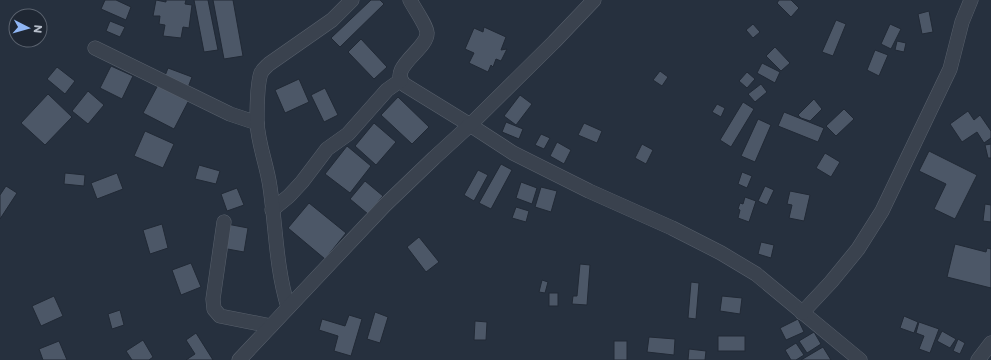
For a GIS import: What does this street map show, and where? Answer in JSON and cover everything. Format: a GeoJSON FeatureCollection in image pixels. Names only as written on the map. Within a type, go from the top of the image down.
{"type":"FeatureCollection","features":[{"type":"Feature","properties":{"kind":"street"},"geometry":{"type":"LineString","coordinates":[[288,307],[277,259],[268,173],[257,123],[259,85],[263,69],[332,20],[352,0]]}},
{"type":"Feature","properties":{"kind":"street"},"geometry":{"type":"LineString","coordinates":[[410,0],[426,27],[427,34],[424,41],[400,72],[401,80],[405,85],[513,153],[589,191],[672,228],[721,253],[756,274],[860,360]]}},
{"type":"Feature","properties":{"kind":"street"},"geometry":{"type":"LineString","coordinates":[[239,360],[385,205],[470,125],[594,0]]}},
{"type":"Feature","properties":{"kind":"street"},"geometry":{"type":"LineString","coordinates":[[802,313],[831,282],[858,249],[882,211],[950,69],[962,22],[971,0]]}},
{"type":"Feature","properties":{"kind":"street"},"geometry":{"type":"LineString","coordinates":[[95,48],[230,114],[257,123]]}},
{"type":"Feature","properties":{"kind":"street"},"geometry":{"type":"LineString","coordinates":[[272,210],[289,196],[302,182],[327,149],[348,134],[387,90],[401,80]]}},
{"type":"Feature","properties":{"kind":"street"},"geometry":{"type":"LineString","coordinates":[[224,222],[213,299],[214,309],[220,316],[271,326]]}},
{"type":"Feature","properties":{"kind":"street"},"geometry":{"type":"LineString","coordinates":[[978,360],[991,343]]}},
{"type":"Feature","properties":{"kind":"building"},"geometry":{"type":"Polygon","coordinates":[[[105,0],[116,0],[131,7],[126,20],[101,9],[105,0]]]}},
{"type":"Feature","properties":{"kind":"building"},"geometry":{"type":"Polygon","coordinates":[[[156,0],[166,2],[166,0],[186,0],[185,4],[192,5],[189,28],[183,27],[181,38],[163,36],[165,25],[159,24],[160,16],[153,16],[156,0]]]}},
{"type":"Feature","properties":{"kind":"building"},"geometry":{"type":"Polygon","coordinates":[[[194,0],[208,0],[218,50],[204,52],[194,0]]]}},
{"type":"Feature","properties":{"kind":"building"},"geometry":{"type":"Polygon","coordinates":[[[213,0],[233,0],[243,56],[224,59],[213,0]]]}},
{"type":"Feature","properties":{"kind":"building"},"geometry":{"type":"Polygon","coordinates":[[[371,0],[380,0],[384,4],[340,47],[331,38],[371,0]]]}},
{"type":"Feature","properties":{"kind":"building"},"geometry":{"type":"Polygon","coordinates":[[[779,0],[791,0],[799,8],[791,17],[777,3],[779,0]]]}},
{"type":"Feature","properties":{"kind":"building"},"geometry":{"type":"Polygon","coordinates":[[[929,11],[933,32],[922,34],[918,14],[929,11]]]}},
{"type":"Feature","properties":{"kind":"building"},"geometry":{"type":"Polygon","coordinates":[[[836,20],[846,24],[833,56],[822,52],[836,20]]]}},
{"type":"Feature","properties":{"kind":"building"},"geometry":{"type":"Polygon","coordinates":[[[110,21],[125,27],[120,37],[106,31],[110,21]]]}},
{"type":"Feature","properties":{"kind":"building"},"geometry":{"type":"Polygon","coordinates":[[[753,24],[760,32],[753,38],[746,30],[753,24]]]}},
{"type":"Feature","properties":{"kind":"building"},"geometry":{"type":"Polygon","coordinates":[[[890,24],[901,29],[891,49],[881,44],[890,24]]]}},
{"type":"Feature","properties":{"kind":"building"},"geometry":{"type":"Polygon","coordinates":[[[484,27],[506,37],[501,50],[507,49],[501,61],[496,59],[493,67],[491,65],[488,72],[469,63],[474,53],[465,49],[474,28],[483,32],[484,27]]]}},
{"type":"Feature","properties":{"kind":"building"},"geometry":{"type":"Polygon","coordinates":[[[361,39],[387,67],[374,79],[348,52],[361,39]]]}},
{"type":"Feature","properties":{"kind":"building"},"geometry":{"type":"Polygon","coordinates":[[[897,41],[906,43],[904,52],[895,50],[897,41]]]}},
{"type":"Feature","properties":{"kind":"building"},"geometry":{"type":"Polygon","coordinates":[[[775,47],[790,63],[781,71],[766,56],[775,47]]]}},
{"type":"Feature","properties":{"kind":"building"},"geometry":{"type":"Polygon","coordinates":[[[875,50],[888,55],[879,76],[867,70],[875,50]]]}},
{"type":"Feature","properties":{"kind":"building"},"geometry":{"type":"Polygon","coordinates":[[[762,63],[780,72],[775,83],[757,73],[762,63]]]}},
{"type":"Feature","properties":{"kind":"building"},"geometry":{"type":"Polygon","coordinates":[[[111,66],[133,76],[122,99],[100,88],[111,66]]]}},
{"type":"Feature","properties":{"kind":"building"},"geometry":{"type":"Polygon","coordinates":[[[57,67],[75,81],[65,94],[47,79],[57,67]]]}},
{"type":"Feature","properties":{"kind":"building"},"geometry":{"type":"Polygon","coordinates":[[[168,68],[192,77],[187,90],[163,81],[168,68]]]}},
{"type":"Feature","properties":{"kind":"building"},"geometry":{"type":"Polygon","coordinates":[[[660,71],[668,77],[662,86],[653,80],[660,71]]]}},
{"type":"Feature","properties":{"kind":"building"},"geometry":{"type":"Polygon","coordinates":[[[747,72],[755,79],[747,88],[739,81],[747,72]]]}},
{"type":"Feature","properties":{"kind":"building"},"geometry":{"type":"Polygon","coordinates":[[[299,79],[309,102],[285,113],[275,90],[299,79]]]}},
{"type":"Feature","properties":{"kind":"building"},"geometry":{"type":"Polygon","coordinates":[[[761,84],[767,92],[755,102],[748,94],[761,84]]]}},
{"type":"Feature","properties":{"kind":"building"},"geometry":{"type":"Polygon","coordinates":[[[158,85],[189,100],[174,129],[143,113],[158,85]]]}},
{"type":"Feature","properties":{"kind":"building"},"geometry":{"type":"Polygon","coordinates":[[[325,88],[338,115],[324,122],[311,95],[325,88]]]}},
{"type":"Feature","properties":{"kind":"building"},"geometry":{"type":"Polygon","coordinates":[[[88,91],[104,105],[88,124],[72,111],[88,91]]]}},
{"type":"Feature","properties":{"kind":"building"},"geometry":{"type":"Polygon","coordinates":[[[48,94],[72,117],[45,145],[21,123],[48,94]]]}},
{"type":"Feature","properties":{"kind":"building"},"geometry":{"type":"Polygon","coordinates":[[[520,95],[532,104],[516,125],[504,116],[520,95]]]}},
{"type":"Feature","properties":{"kind":"building"},"geometry":{"type":"Polygon","coordinates":[[[398,97],[429,127],[412,144],[381,115],[398,97]]]}},
{"type":"Feature","properties":{"kind":"building"},"geometry":{"type":"Polygon","coordinates":[[[814,99],[822,109],[810,121],[801,118],[798,115],[814,99]]]}},
{"type":"Feature","properties":{"kind":"building"},"geometry":{"type":"Polygon","coordinates":[[[743,102],[754,109],[731,147],[720,140],[743,102]]]}},
{"type":"Feature","properties":{"kind":"building"},"geometry":{"type":"Polygon","coordinates":[[[717,104],[725,108],[721,117],[712,112],[717,104]]]}},
{"type":"Feature","properties":{"kind":"building"},"geometry":{"type":"Polygon","coordinates":[[[844,109],[854,119],[836,136],[826,126],[844,109]]]}},
{"type":"Feature","properties":{"kind":"building"},"geometry":{"type":"Polygon","coordinates":[[[968,111],[974,120],[980,115],[991,131],[991,138],[984,143],[977,132],[962,142],[950,124],[968,111]]]}},
{"type":"Feature","properties":{"kind":"building"},"geometry":{"type":"Polygon","coordinates":[[[784,112],[824,128],[818,142],[778,126],[784,112]]]}},
{"type":"Feature","properties":{"kind":"building"},"geometry":{"type":"Polygon","coordinates":[[[758,119],[771,125],[755,162],[741,156],[758,119]]]}},
{"type":"Feature","properties":{"kind":"building"},"geometry":{"type":"Polygon","coordinates":[[[506,122],[523,129],[519,139],[502,132],[506,122]]]}},
{"type":"Feature","properties":{"kind":"building"},"geometry":{"type":"Polygon","coordinates":[[[374,123],[396,142],[376,165],[355,146],[374,123]]]}},
{"type":"Feature","properties":{"kind":"building"},"geometry":{"type":"Polygon","coordinates":[[[584,123],[602,131],[597,143],[578,135],[584,123]]]}},
{"type":"Feature","properties":{"kind":"building"},"geometry":{"type":"Polygon","coordinates":[[[145,131],[174,144],[163,168],[134,156],[145,131]]]}},
{"type":"Feature","properties":{"kind":"building"},"geometry":{"type":"Polygon","coordinates":[[[541,134],[550,138],[544,149],[535,145],[541,134]]]}},
{"type":"Feature","properties":{"kind":"building"},"geometry":{"type":"Polygon","coordinates":[[[557,142],[571,150],[564,164],[550,156],[557,142]]]}},
{"type":"Feature","properties":{"kind":"building"},"geometry":{"type":"Polygon","coordinates":[[[642,144],[653,150],[646,164],[635,158],[642,144]]]}},
{"type":"Feature","properties":{"kind":"building"},"geometry":{"type":"Polygon","coordinates":[[[991,144],[991,158],[988,158],[985,145],[991,144]]]}},
{"type":"Feature","properties":{"kind":"building"},"geometry":{"type":"Polygon","coordinates":[[[347,146],[371,166],[350,193],[325,174],[347,146]]]}},
{"type":"Feature","properties":{"kind":"building"},"geometry":{"type":"Polygon","coordinates":[[[929,151],[977,175],[955,219],[934,209],[946,184],[919,171],[929,151]]]}},
{"type":"Feature","properties":{"kind":"building"},"geometry":{"type":"Polygon","coordinates":[[[825,153],[840,162],[831,177],[816,168],[825,153]]]}},
{"type":"Feature","properties":{"kind":"building"},"geometry":{"type":"Polygon","coordinates":[[[501,164],[512,170],[491,209],[479,203],[501,164]]]}},
{"type":"Feature","properties":{"kind":"building"},"geometry":{"type":"Polygon","coordinates":[[[199,165],[220,171],[216,184],[195,179],[199,165]]]}},
{"type":"Feature","properties":{"kind":"building"},"geometry":{"type":"Polygon","coordinates":[[[478,170],[488,175],[474,201],[464,195],[478,170]]]}},
{"type":"Feature","properties":{"kind":"building"},"geometry":{"type":"Polygon","coordinates":[[[742,172],[752,176],[747,188],[738,184],[742,172]]]}},
{"type":"Feature","properties":{"kind":"building"},"geometry":{"type":"Polygon","coordinates":[[[65,173],[85,175],[84,186],[64,184],[65,173]]]}},
{"type":"Feature","properties":{"kind":"building"},"geometry":{"type":"Polygon","coordinates":[[[117,173],[123,189],[97,199],[91,183],[117,173]]]}},
{"type":"Feature","properties":{"kind":"building"},"geometry":{"type":"Polygon","coordinates":[[[365,181],[383,196],[368,214],[350,199],[365,181]]]}},
{"type":"Feature","properties":{"kind":"building"},"geometry":{"type":"Polygon","coordinates":[[[521,182],[537,188],[532,204],[516,198],[521,182]]]}},
{"type":"Feature","properties":{"kind":"building"},"geometry":{"type":"Polygon","coordinates":[[[6,186],[17,193],[0,219],[0,195],[6,186]]]}},
{"type":"Feature","properties":{"kind":"building"},"geometry":{"type":"Polygon","coordinates":[[[765,186],[774,190],[767,205],[758,201],[765,186]]]}},
{"type":"Feature","properties":{"kind":"building"},"geometry":{"type":"Polygon","coordinates":[[[541,187],[557,191],[551,212],[535,207],[541,187]]]}},
{"type":"Feature","properties":{"kind":"building"},"geometry":{"type":"Polygon","coordinates":[[[237,188],[244,205],[227,211],[221,194],[237,188]]]}},
{"type":"Feature","properties":{"kind":"building"},"geometry":{"type":"Polygon","coordinates":[[[790,191],[810,195],[804,221],[789,218],[792,205],[787,204],[790,191]]]}},
{"type":"Feature","properties":{"kind":"building"},"geometry":{"type":"Polygon","coordinates":[[[745,197],[756,201],[749,222],[738,218],[740,203],[743,204],[745,197]]]}},
{"type":"Feature","properties":{"kind":"building"},"geometry":{"type":"Polygon","coordinates":[[[309,203],[346,233],[325,259],[288,228],[309,203]]]}},
{"type":"Feature","properties":{"kind":"building"},"geometry":{"type":"Polygon","coordinates":[[[985,204],[991,205],[991,222],[983,221],[985,204]]]}},
{"type":"Feature","properties":{"kind":"building"},"geometry":{"type":"Polygon","coordinates":[[[516,207],[529,211],[526,222],[512,218],[516,207]]]}},
{"type":"Feature","properties":{"kind":"building"},"geometry":{"type":"Polygon","coordinates":[[[162,224],[168,248],[150,254],[143,230],[162,224]]]}},
{"type":"Feature","properties":{"kind":"building"},"geometry":{"type":"Polygon","coordinates":[[[227,224],[248,228],[244,252],[222,248],[227,224]]]}},
{"type":"Feature","properties":{"kind":"building"},"geometry":{"type":"Polygon","coordinates":[[[419,237],[439,262],[426,272],[407,247],[419,237]]]}},
{"type":"Feature","properties":{"kind":"building"},"geometry":{"type":"Polygon","coordinates":[[[761,242],[774,245],[771,258],[758,254],[761,242]]]}},
{"type":"Feature","properties":{"kind":"building"},"geometry":{"type":"Polygon","coordinates":[[[955,244],[986,252],[987,248],[991,249],[991,288],[947,277],[955,244]]]}},
{"type":"Feature","properties":{"kind":"building"},"geometry":{"type":"Polygon","coordinates":[[[191,263],[201,287],[181,295],[172,270],[191,263]]]}},
{"type":"Feature","properties":{"kind":"building"},"geometry":{"type":"Polygon","coordinates":[[[580,264],[590,265],[587,305],[572,304],[573,296],[577,296],[580,264]]]}},
{"type":"Feature","properties":{"kind":"building"},"geometry":{"type":"Polygon","coordinates":[[[542,280],[548,282],[545,293],[539,292],[542,280]]]}},
{"type":"Feature","properties":{"kind":"building"},"geometry":{"type":"Polygon","coordinates":[[[691,282],[699,283],[696,319],[688,318],[691,282]]]}},
{"type":"Feature","properties":{"kind":"building"},"geometry":{"type":"Polygon","coordinates":[[[549,293],[558,293],[558,306],[549,306],[549,293]]]}},
{"type":"Feature","properties":{"kind":"building"},"geometry":{"type":"Polygon","coordinates":[[[54,296],[63,316],[41,326],[32,306],[54,296]]]}},
{"type":"Feature","properties":{"kind":"building"},"geometry":{"type":"Polygon","coordinates":[[[722,296],[742,298],[740,314],[720,311],[722,296]]]}},
{"type":"Feature","properties":{"kind":"building"},"geometry":{"type":"Polygon","coordinates":[[[120,310],[124,325],[112,329],[108,314],[120,310]]]}},
{"type":"Feature","properties":{"kind":"building"},"geometry":{"type":"Polygon","coordinates":[[[375,312],[388,317],[380,343],[367,339],[375,312]]]}},
{"type":"Feature","properties":{"kind":"building"},"geometry":{"type":"Polygon","coordinates":[[[349,315],[362,319],[351,356],[334,351],[338,336],[319,330],[322,319],[345,326],[349,315]]]}},
{"type":"Feature","properties":{"kind":"building"},"geometry":{"type":"Polygon","coordinates":[[[904,316],[918,322],[914,333],[900,328],[904,316]]]}},
{"type":"Feature","properties":{"kind":"building"},"geometry":{"type":"Polygon","coordinates":[[[798,319],[804,332],[786,340],[780,328],[798,319]]]}},
{"type":"Feature","properties":{"kind":"building"},"geometry":{"type":"Polygon","coordinates":[[[475,321],[487,322],[486,340],[474,340],[475,321]]]}},
{"type":"Feature","properties":{"kind":"building"},"geometry":{"type":"Polygon","coordinates":[[[919,322],[939,329],[930,353],[919,349],[924,336],[916,333],[919,322]]]}},
{"type":"Feature","properties":{"kind":"building"},"geometry":{"type":"Polygon","coordinates":[[[942,331],[956,339],[950,348],[937,341],[942,331]]]}},
{"type":"Feature","properties":{"kind":"building"},"geometry":{"type":"Polygon","coordinates":[[[814,332],[821,344],[807,353],[799,341],[814,332]]]}},
{"type":"Feature","properties":{"kind":"building"},"geometry":{"type":"Polygon","coordinates":[[[196,333],[213,360],[186,360],[195,354],[186,340],[196,333]]]}},
{"type":"Feature","properties":{"kind":"building"},"geometry":{"type":"Polygon","coordinates":[[[718,336],[745,336],[745,351],[718,351],[718,336]]]}},
{"type":"Feature","properties":{"kind":"building"},"geometry":{"type":"Polygon","coordinates":[[[649,337],[675,339],[674,355],[647,352],[649,337]]]}},
{"type":"Feature","properties":{"kind":"building"},"geometry":{"type":"Polygon","coordinates":[[[958,339],[965,343],[960,354],[953,351],[958,339]]]}},
{"type":"Feature","properties":{"kind":"building"},"geometry":{"type":"Polygon","coordinates":[[[143,340],[153,357],[149,360],[132,360],[126,351],[143,340]]]}},
{"type":"Feature","properties":{"kind":"building"},"geometry":{"type":"Polygon","coordinates":[[[59,341],[67,360],[43,360],[39,349],[59,341]]]}},
{"type":"Feature","properties":{"kind":"building"},"geometry":{"type":"Polygon","coordinates":[[[614,341],[627,341],[627,360],[614,360],[614,341]]]}},
{"type":"Feature","properties":{"kind":"building"},"geometry":{"type":"Polygon","coordinates":[[[796,343],[804,355],[796,360],[791,360],[785,350],[796,343]]]}},
{"type":"Feature","properties":{"kind":"building"},"geometry":{"type":"Polygon","coordinates":[[[823,347],[831,360],[801,360],[823,347]]]}},
{"type":"Feature","properties":{"kind":"building"},"geometry":{"type":"Polygon","coordinates":[[[689,349],[706,351],[705,360],[688,360],[689,349]]]}}]}
